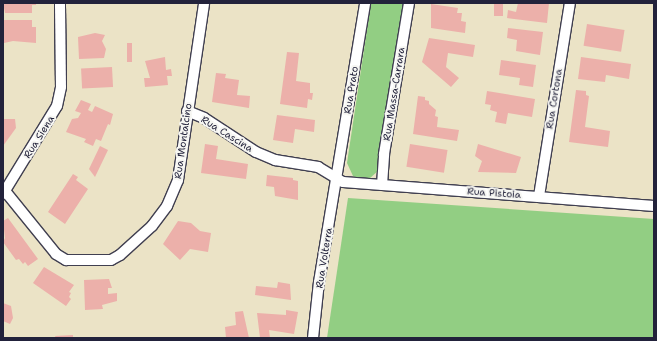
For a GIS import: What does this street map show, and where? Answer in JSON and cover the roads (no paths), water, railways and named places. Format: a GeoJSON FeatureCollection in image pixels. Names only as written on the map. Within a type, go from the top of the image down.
{"type":"FeatureCollection","features":[{"type":"Feature","properties":{"kind":"street","name":"Rua Siena"},"geometry":{"type":"LineString","coordinates":[[4,192],[57,106],[61,87],[60,3]]}},
{"type":"Feature","properties":{"kind":"street","name":"Rua Montalcino"},"geometry":{"type":"LineString","coordinates":[[4,192],[56,254],[66,260],[110,260],[120,255],[152,226],[167,206],[178,180],[204,3]]}},
{"type":"Feature","properties":{"kind":"street","name":"Rua Prato"},"geometry":{"type":"LineString","coordinates":[[336,177],[365,3]]}},
{"type":"Feature","properties":{"kind":"street","name":"Rua Massa-Carrara"},"geometry":{"type":"LineString","coordinates":[[382,185],[384,154],[409,3]]}},
{"type":"Feature","properties":{"kind":"street","name":"Rua Cortona"},"geometry":{"type":"LineString","coordinates":[[539,196],[570,3]]}},
{"type":"Feature","properties":{"kind":"street","name":"Rua Cascina"},"geometry":{"type":"LineString","coordinates":[[187,111],[204,118],[256,152],[275,160],[318,167],[336,177]]}},
{"type":"Feature","properties":{"kind":"street","name":"Rua Pistoia"},"geometry":{"type":"LineString","coordinates":[[336,177],[343,182],[654,206]]}},
{"type":"Feature","properties":{"kind":"street","name":"Rua Volterra"},"geometry":{"type":"LineString","coordinates":[[312,338],[336,177]]}}]}
